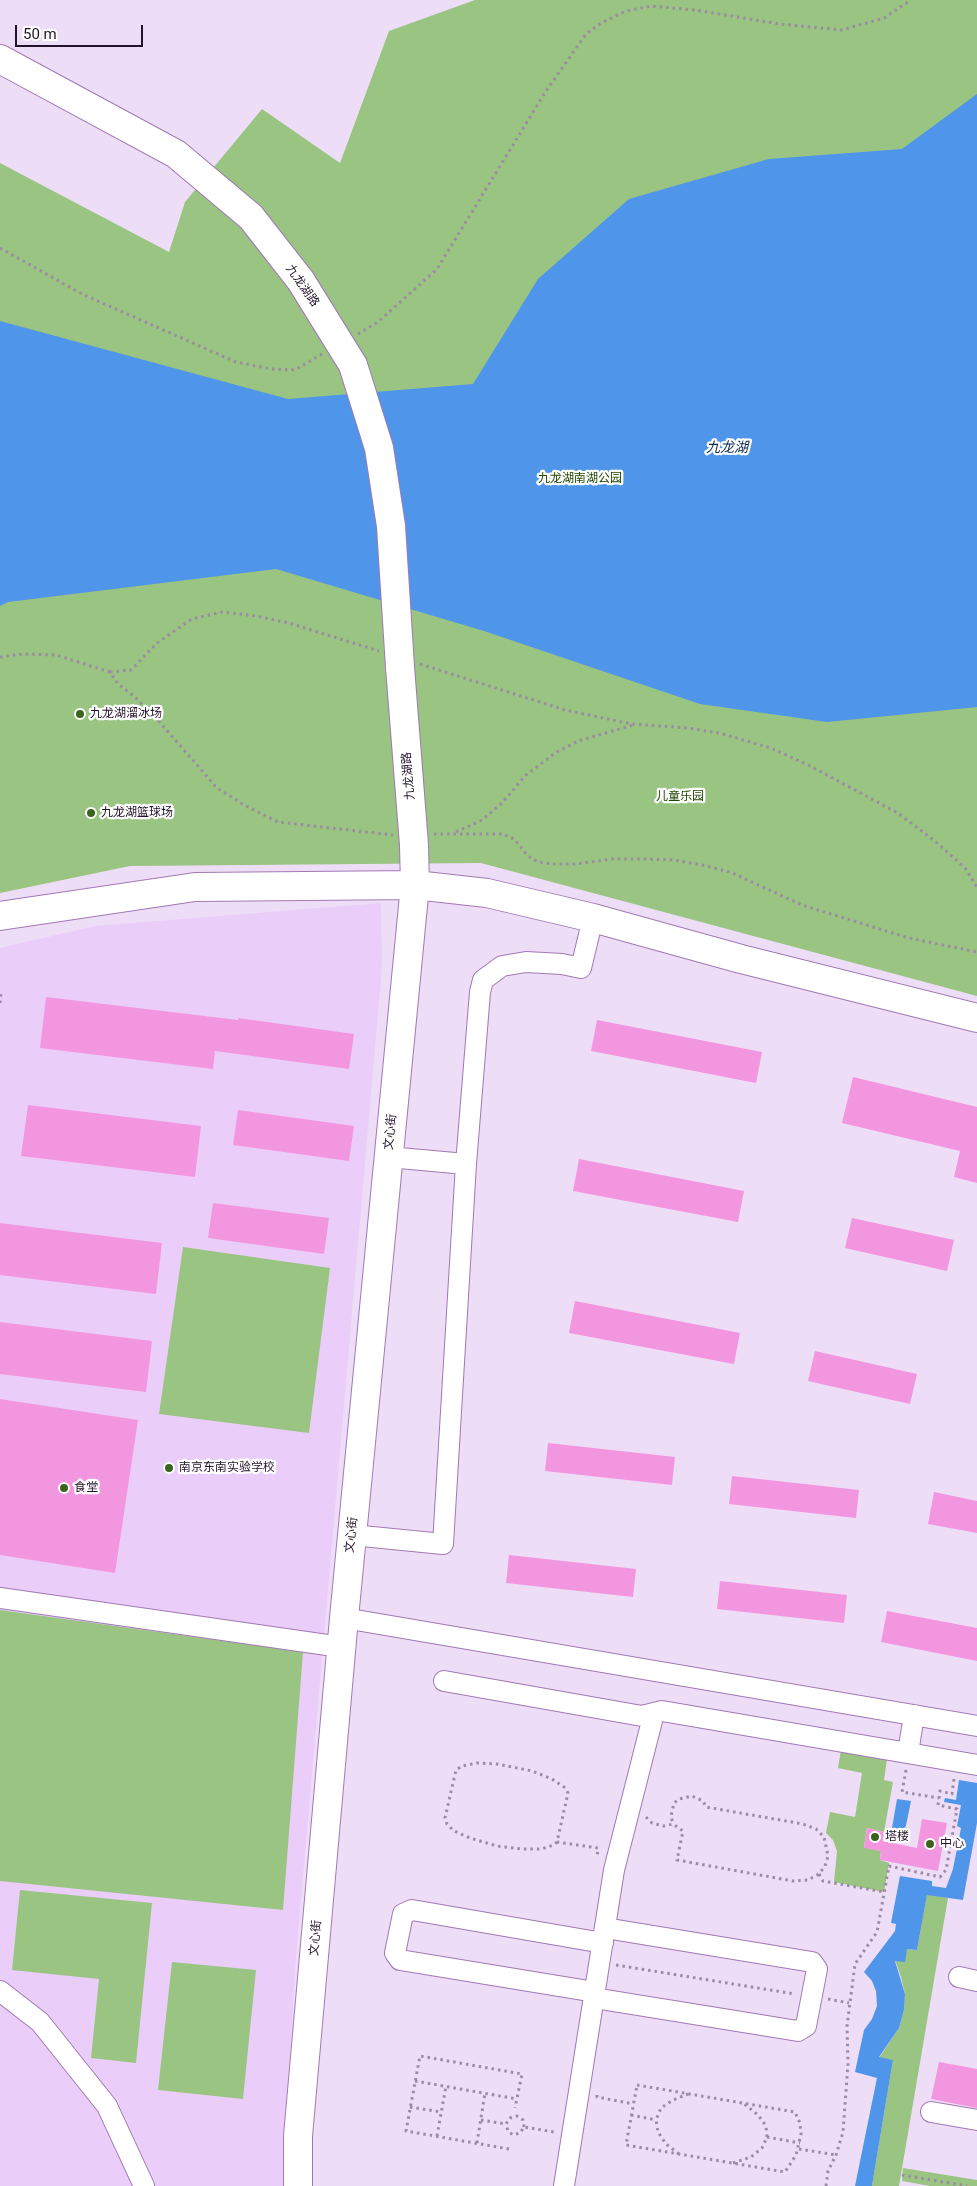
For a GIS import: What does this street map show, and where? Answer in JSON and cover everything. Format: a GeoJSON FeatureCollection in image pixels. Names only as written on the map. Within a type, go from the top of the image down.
{"type":"FeatureCollection","features":[{"type":"Feature","properties":{"kind":"street","name":"九龙湖路"},"geometry":{"type":"LineString","coordinates":[[0,59],[176,154],[251,218],[301,281],[353,365],[379,448],[391,526],[398,658],[414,845],[415,885]]}},
{"type":"Feature","properties":{"kind":"street"},"geometry":{"type":"LineString","coordinates":[[0,916],[195,887],[415,885],[487,893],[594,918],[742,959],[977,1018]]}},
{"type":"Feature","properties":{"kind":"street","name":"文心街"},"geometry":{"type":"LineString","coordinates":[[298,2186],[298,2136],[341,1647],[415,885]]}},
{"type":"Feature","properties":{"kind":"street"},"geometry":{"type":"LineString","coordinates":[[352,1535],[443,1544],[466,1164],[480,992],[483,980],[502,966],[526,962],[562,964],[581,968],[594,918]]}},
{"type":"Feature","properties":{"kind":"street"},"geometry":{"type":"LineString","coordinates":[[388,1158],[466,1164]]}},
{"type":"Feature","properties":{"kind":"street"},"geometry":{"type":"LineString","coordinates":[[0,1598],[341,1647]]}},
{"type":"Feature","properties":{"kind":"street"},"geometry":{"type":"LineString","coordinates":[[344,1618],[977,1726]]}},
{"type":"Feature","properties":{"kind":"street"},"geometry":{"type":"LineString","coordinates":[[444,1681],[642,1716],[662,1711],[977,1765]]}},
{"type":"Feature","properties":{"kind":"street"},"geometry":{"type":"LineString","coordinates":[[564,2186],[614,1870],[654,1713]]}},
{"type":"Feature","properties":{"kind":"street"},"geometry":{"type":"LineString","coordinates":[[908,1753],[914,1715]]}},
{"type":"Feature","properties":{"kind":"street"},"geometry":{"type":"LineString","coordinates":[[412,1910],[603,1944],[812,1962],[817,1969],[806,2026],[798,2031],[594,1995],[400,1960],[395,1953],[403,1914],[412,1910]]}},
{"type":"Feature","properties":{"kind":"street"},"geometry":{"type":"LineString","coordinates":[[0,1991],[40,2022],[107,2106],[144,2186]]}},
{"type":"Feature","properties":{"kind":"street"},"geometry":{"type":"LineString","coordinates":[[931,2112],[977,2120]]}},
{"type":"Feature","properties":{"kind":"path"},"geometry":{"type":"LineString","coordinates":[[353,336],[378,322],[437,270],[551,84],[586,34],[601,23],[626,10],[651,6],[695,10],[780,24],[842,30],[884,18],[911,0]]}},
{"type":"Feature","properties":{"kind":"path"},"geometry":{"type":"LineString","coordinates":[[0,248],[82,294],[236,362],[271,369],[295,370],[328,351]]}},
{"type":"Feature","properties":{"kind":"path"},"geometry":{"type":"LineString","coordinates":[[0,254],[6,252]]}},
{"type":"Feature","properties":{"kind":"path"},"geometry":{"type":"LineString","coordinates":[[0,656],[23,654],[56,655],[110,672],[131,670],[157,643],[192,619],[222,612],[256,616],[289,624],[565,710],[635,725],[688,728],[719,733],[771,748],[857,790],[905,819],[936,842],[958,862],[977,887]]}},
{"type":"Feature","properties":{"kind":"path"},"geometry":{"type":"LineString","coordinates":[[110,672],[118,684],[134,696],[156,718],[217,788],[246,806],[278,822],[347,831],[400,834]]}},
{"type":"Feature","properties":{"kind":"path"},"geometry":{"type":"LineString","coordinates":[[453,833],[482,820],[502,803],[525,776],[555,753],[578,741],[635,725]]}},
{"type":"Feature","properties":{"kind":"path"},"geometry":{"type":"LineString","coordinates":[[424,834],[504,834],[514,839],[528,856],[538,862],[552,864],[575,864],[612,859],[641,858],[702,864],[730,872],[802,905],[909,938],[977,952]]}},
{"type":"Feature","properties":{"kind":"path"},"geometry":{"type":"LineString","coordinates":[[0,1003],[1,992]]}},
{"type":"Feature","properties":{"kind":"path"},"geometry":{"type":"LineString","coordinates":[[908,1753],[902,1792],[938,1798]]}},
{"type":"Feature","properties":{"kind":"path"},"geometry":{"type":"LineString","coordinates":[[557,1842],[568,1793],[564,1787],[552,1779],[532,1771],[497,1764],[477,1763],[462,1766],[456,1770],[445,1818],[447,1824],[454,1831],[497,1846],[522,1849],[541,1849],[554,1845],[557,1842],[598,1848],[595,1868],[614,1870]]}},
{"type":"Feature","properties":{"kind":"path"},"geometry":{"type":"LineString","coordinates":[[826,2186],[828,2171],[836,2155],[843,2132],[846,2103],[846,2026],[854,1964],[877,1932],[888,1866],[940,1877],[946,1870],[957,1809],[938,1805],[938,1798],[940,1791],[952,1794],[955,1773]]}},
{"type":"Feature","properties":{"kind":"path"},"geometry":{"type":"LineString","coordinates":[[692,1796],[703,1801],[706,1807],[803,1824],[816,1829],[824,1837],[828,1846],[828,1856],[825,1866],[819,1874],[808,1880],[793,1881],[677,1860],[683,1831],[673,1824],[671,1816],[674,1804],[679,1799],[692,1796]]}},
{"type":"Feature","properties":{"kind":"path"},"geometry":{"type":"LineString","coordinates":[[632,1802],[648,1805],[645,1816],[652,1823],[664,1826],[673,1824]]}},
{"type":"Feature","properties":{"kind":"path"},"geometry":{"type":"LineString","coordinates":[[819,1874],[824,1881],[884,1892]]}},
{"type":"Feature","properties":{"kind":"path"},"geometry":{"type":"LineString","coordinates":[[603,1944],[812,1997],[849,2003]]}},
{"type":"Feature","properties":{"kind":"path"},"geometry":{"type":"LineString","coordinates":[[509,2149],[406,2131],[420,2056],[522,2074],[515,2108]]}},
{"type":"Feature","properties":{"kind":"path"},"geometry":{"type":"LineString","coordinates":[[581,2079],[599,2082],[597,2097],[633,2104]]}},
{"type":"Feature","properties":{"kind":"path"},"geometry":{"type":"LineString","coordinates":[[415,2081],[517,2099]]}},
{"type":"Feature","properties":{"kind":"path"},"geometry":{"type":"LineString","coordinates":[[637,2085],[796,2112],[800,2123],[799,2149],[785,2172],[626,2145],[633,2104],[637,2085]]}},
{"type":"Feature","properties":{"kind":"path"},"geometry":{"type":"LineString","coordinates":[[436,2136],[446,2086]]}},
{"type":"Feature","properties":{"kind":"path"},"geometry":{"type":"LineString","coordinates":[[477,2143],[485,2093]]}},
{"type":"Feature","properties":{"kind":"path"},"geometry":{"type":"LineString","coordinates":[[680,2154],[666,2144],[658,2132],[656,2120],[661,2108],[673,2100],[690,2094]]}},
{"type":"Feature","properties":{"kind":"path"},"geometry":{"type":"LineString","coordinates":[[733,2163],[751,2156],[762,2148],[767,2138],[766,2126],[758,2115],[742,2102]]}},
{"type":"Feature","properties":{"kind":"path"},"geometry":{"type":"LineString","coordinates":[[410,2107],[441,2112]]}},
{"type":"Feature","properties":{"kind":"path"},"geometry":{"type":"LineString","coordinates":[[631,2115],[656,2120]]}},
{"type":"Feature","properties":{"kind":"path"},"geometry":{"type":"LineString","coordinates":[[517,2116],[523,2120],[524,2127],[520,2133],[514,2135],[508,2131],[506,2124],[510,2118],[517,2116]]}},
{"type":"Feature","properties":{"kind":"path"},"geometry":{"type":"LineString","coordinates":[[481,2120],[506,2124]]}},
{"type":"Feature","properties":{"kind":"path"},"geometry":{"type":"LineString","coordinates":[[524,2127],[572,2135]]}},
{"type":"Feature","properties":{"kind":"path"},"geometry":{"type":"LineString","coordinates":[[767,2138],[800,2143]]}},
{"type":"Feature","properties":{"kind":"path"},"geometry":{"type":"LineString","coordinates":[[799,2149],[836,2155]]}},
{"type":"Feature","properties":{"kind":"path"},"geometry":{"type":"LineString","coordinates":[[902,2175],[967,2186]]}},
{"type":"Feature","properties":{"kind":"shaded area","name":"南京东南实验学校"},"geometry":{"type":"Polygon","coordinates":[[[381,903],[382,967],[295,1969],[283,2186],[0,2186],[0,948],[95,926],[381,903]]]}},
{"type":"Feature","properties":{"kind":"green space","name":"九龙湖南湖公园"},"geometry":{"type":"Polygon","coordinates":[[[475,0],[977,0],[977,996],[481,863],[130,866],[0,893],[0,163],[169,252],[185,202],[262,109],[340,163],[389,31],[475,0]]]}},
{"type":"Feature","properties":{"kind":"green space"},"geometry":{"type":"Polygon","coordinates":[[[183,1247],[330,1268],[309,1433],[159,1414],[183,1247]]]}},
{"type":"Feature","properties":{"kind":"green space"},"geometry":{"type":"Polygon","coordinates":[[[0,1610],[303,1652],[283,1910],[0,1881],[0,1610]]]}},
{"type":"Feature","properties":{"kind":"green space"},"geometry":{"type":"Polygon","coordinates":[[[841,1750],[887,1759],[884,1780],[893,1782],[884,1832],[867,1828],[864,1847],[881,1851],[880,1860],[889,1863],[884,1892],[834,1882],[837,1851],[833,1840],[826,1833],[830,1812],[855,1817],[862,1773],[838,1768],[841,1750]]]}},
{"type":"Feature","properties":{"kind":"green space"},"geometry":{"type":"Polygon","coordinates":[[[20,1890],[152,1903],[136,2063],[91,2058],[99,1979],[12,1970],[20,1890]]]}},
{"type":"Feature","properties":{"kind":"green space"},"geometry":{"type":"Polygon","coordinates":[[[927,1894],[948,1898],[899,2186],[872,2186],[893,2060],[879,2058],[899,2028],[904,2010],[905,1994],[895,1960],[907,1949],[917,1950],[927,1894]]]}},
{"type":"Feature","properties":{"kind":"green space"},"geometry":{"type":"Polygon","coordinates":[[[172,1962],[256,1970],[243,2099],[158,2090],[172,1962]]]}},
{"type":"Feature","properties":{"kind":"green space"},"geometry":{"type":"Polygon","coordinates":[[[903,2168],[977,2180],[977,2186],[930,2186],[902,2181],[903,2168]]]}},
{"type":"Feature","properties":{"kind":"water","name":"九龙湖"},"geometry":{"type":"Polygon","coordinates":[[[977,94],[977,707],[827,722],[700,704],[484,631],[276,569],[8,602],[0,606],[0,321],[288,399],[473,384],[538,279],[629,199],[769,159],[902,149],[977,94]]]}},
{"type":"Feature","properties":{"kind":"water"},"geometry":{"type":"Polygon","coordinates":[[[959,1780],[977,1783],[977,1823],[963,1900],[927,1895],[917,1950],[907,1949],[905,1962],[895,1961],[905,1994],[904,2010],[899,2028],[879,2057],[893,2060],[872,2186],[855,2186],[877,2078],[855,2072],[864,2030],[872,2019],[877,2006],[876,1991],[872,1981],[864,1972],[895,1931],[896,1924],[891,1923],[900,1876],[932,1881],[932,1886],[946,1888],[953,1869],[961,1828],[957,1826],[961,1805],[944,1802],[945,1798],[956,1800],[959,1780]]]}},
{"type":"Feature","properties":{"kind":"water"},"geometry":{"type":"Polygon","coordinates":[[[897,1799],[911,1801],[905,1830],[892,1828],[897,1799]]]}},
{"type":"Feature","properties":{"kind":"building"},"geometry":{"type":"Polygon","coordinates":[[[46,997],[238,1020],[238,1018],[354,1034],[349,1069],[215,1051],[213,1069],[40,1048],[46,997]]]}},
{"type":"Feature","properties":{"kind":"building"},"geometry":{"type":"Polygon","coordinates":[[[597,1020],[762,1052],[756,1083],[591,1051],[597,1020]]]}},
{"type":"Feature","properties":{"kind":"building"},"geometry":{"type":"Polygon","coordinates":[[[853,1077],[977,1107],[977,1183],[954,1177],[960,1151],[842,1123],[853,1077]]]}},
{"type":"Feature","properties":{"kind":"building"},"geometry":{"type":"Polygon","coordinates":[[[28,1105],[201,1126],[195,1177],[21,1156],[28,1105]]]}},
{"type":"Feature","properties":{"kind":"building"},"geometry":{"type":"Polygon","coordinates":[[[238,1110],[354,1126],[349,1161],[233,1145],[238,1110]]]}},
{"type":"Feature","properties":{"kind":"building"},"geometry":{"type":"Polygon","coordinates":[[[579,1159],[744,1191],[738,1222],[573,1191],[579,1159]]]}},
{"type":"Feature","properties":{"kind":"building"},"geometry":{"type":"Polygon","coordinates":[[[213,1203],[329,1218],[324,1254],[208,1238],[213,1203]]]}},
{"type":"Feature","properties":{"kind":"building"},"geometry":{"type":"Polygon","coordinates":[[[852,1218],[954,1240],[947,1271],[845,1248],[852,1218]]]}},
{"type":"Feature","properties":{"kind":"building"},"geometry":{"type":"Polygon","coordinates":[[[0,1223],[162,1243],[156,1294],[0,1275],[0,1223]]]}},
{"type":"Feature","properties":{"kind":"building"},"geometry":{"type":"Polygon","coordinates":[[[575,1301],[740,1333],[734,1364],[569,1333],[575,1301]]]}},
{"type":"Feature","properties":{"kind":"building"},"geometry":{"type":"Polygon","coordinates":[[[0,1322],[152,1341],[146,1392],[0,1374],[0,1322]]]}},
{"type":"Feature","properties":{"kind":"building"},"geometry":{"type":"Polygon","coordinates":[[[815,1351],[917,1374],[910,1404],[808,1381],[815,1351]]]}},
{"type":"Feature","properties":{"kind":"building","name":"食堂"},"geometry":{"type":"Polygon","coordinates":[[[0,1399],[138,1420],[115,1573],[0,1555],[0,1399]]]}},
{"type":"Feature","properties":{"kind":"building"},"geometry":{"type":"Polygon","coordinates":[[[548,1443],[675,1457],[672,1485],[545,1471],[548,1443]]]}},
{"type":"Feature","properties":{"kind":"building"},"geometry":{"type":"Polygon","coordinates":[[[732,1476],[859,1490],[856,1518],[729,1504],[732,1476]]]}},
{"type":"Feature","properties":{"kind":"building"},"geometry":{"type":"Polygon","coordinates":[[[934,1492],[977,1501],[977,1533],[928,1524],[934,1492]]]}},
{"type":"Feature","properties":{"kind":"building"},"geometry":{"type":"Polygon","coordinates":[[[509,1555],[636,1569],[633,1597],[506,1583],[509,1555]]]}},
{"type":"Feature","properties":{"kind":"building"},"geometry":{"type":"Polygon","coordinates":[[[720,1581],[847,1595],[844,1623],[717,1609],[720,1581]]]}},
{"type":"Feature","properties":{"kind":"building"},"geometry":{"type":"Polygon","coordinates":[[[887,1611],[977,1628],[977,1661],[881,1642],[887,1611]]]}},
{"type":"Feature","properties":{"kind":"building","name":"中心"},"geometry":{"type":"Polygon","coordinates":[[[922,1819],[947,1823],[938,1871],[880,1860],[881,1851],[864,1848],[867,1828],[884,1832],[883,1841],[917,1848],[922,1819]]]}},
{"type":"Feature","properties":{"kind":"building"},"geometry":{"type":"Polygon","coordinates":[[[939,2062],[977,2069],[977,2108],[931,2099],[939,2062]]]}},
{"type":"Feature","properties":{"kind":"place","name":"九龙湖溜冰场"},"geometry":{"type":"Point","coordinates":[80,714]}},
{"type":"Feature","properties":{"kind":"place","name":"九龙湖篮球场"},"geometry":{"type":"Point","coordinates":[91,813]}},
{"type":"Feature","properties":{"kind":"place","name":"南京东南实验学校"},"geometry":{"type":"Point","coordinates":[169,1468]}},
{"type":"Feature","properties":{"kind":"place","name":"食堂"},"geometry":{"type":"Point","coordinates":[64,1488]}},
{"type":"Feature","properties":{"kind":"place","name":"塔楼"},"geometry":{"type":"Point","coordinates":[875,1837]}},
{"type":"Feature","properties":{"kind":"place","name":"中心"},"geometry":{"type":"Point","coordinates":[930,1844]}},
{"type":"Feature","properties":{"kind":"park label","name":"儿童乐园"},"geometry":{"type":"Point","coordinates":[680,797]}}]}
